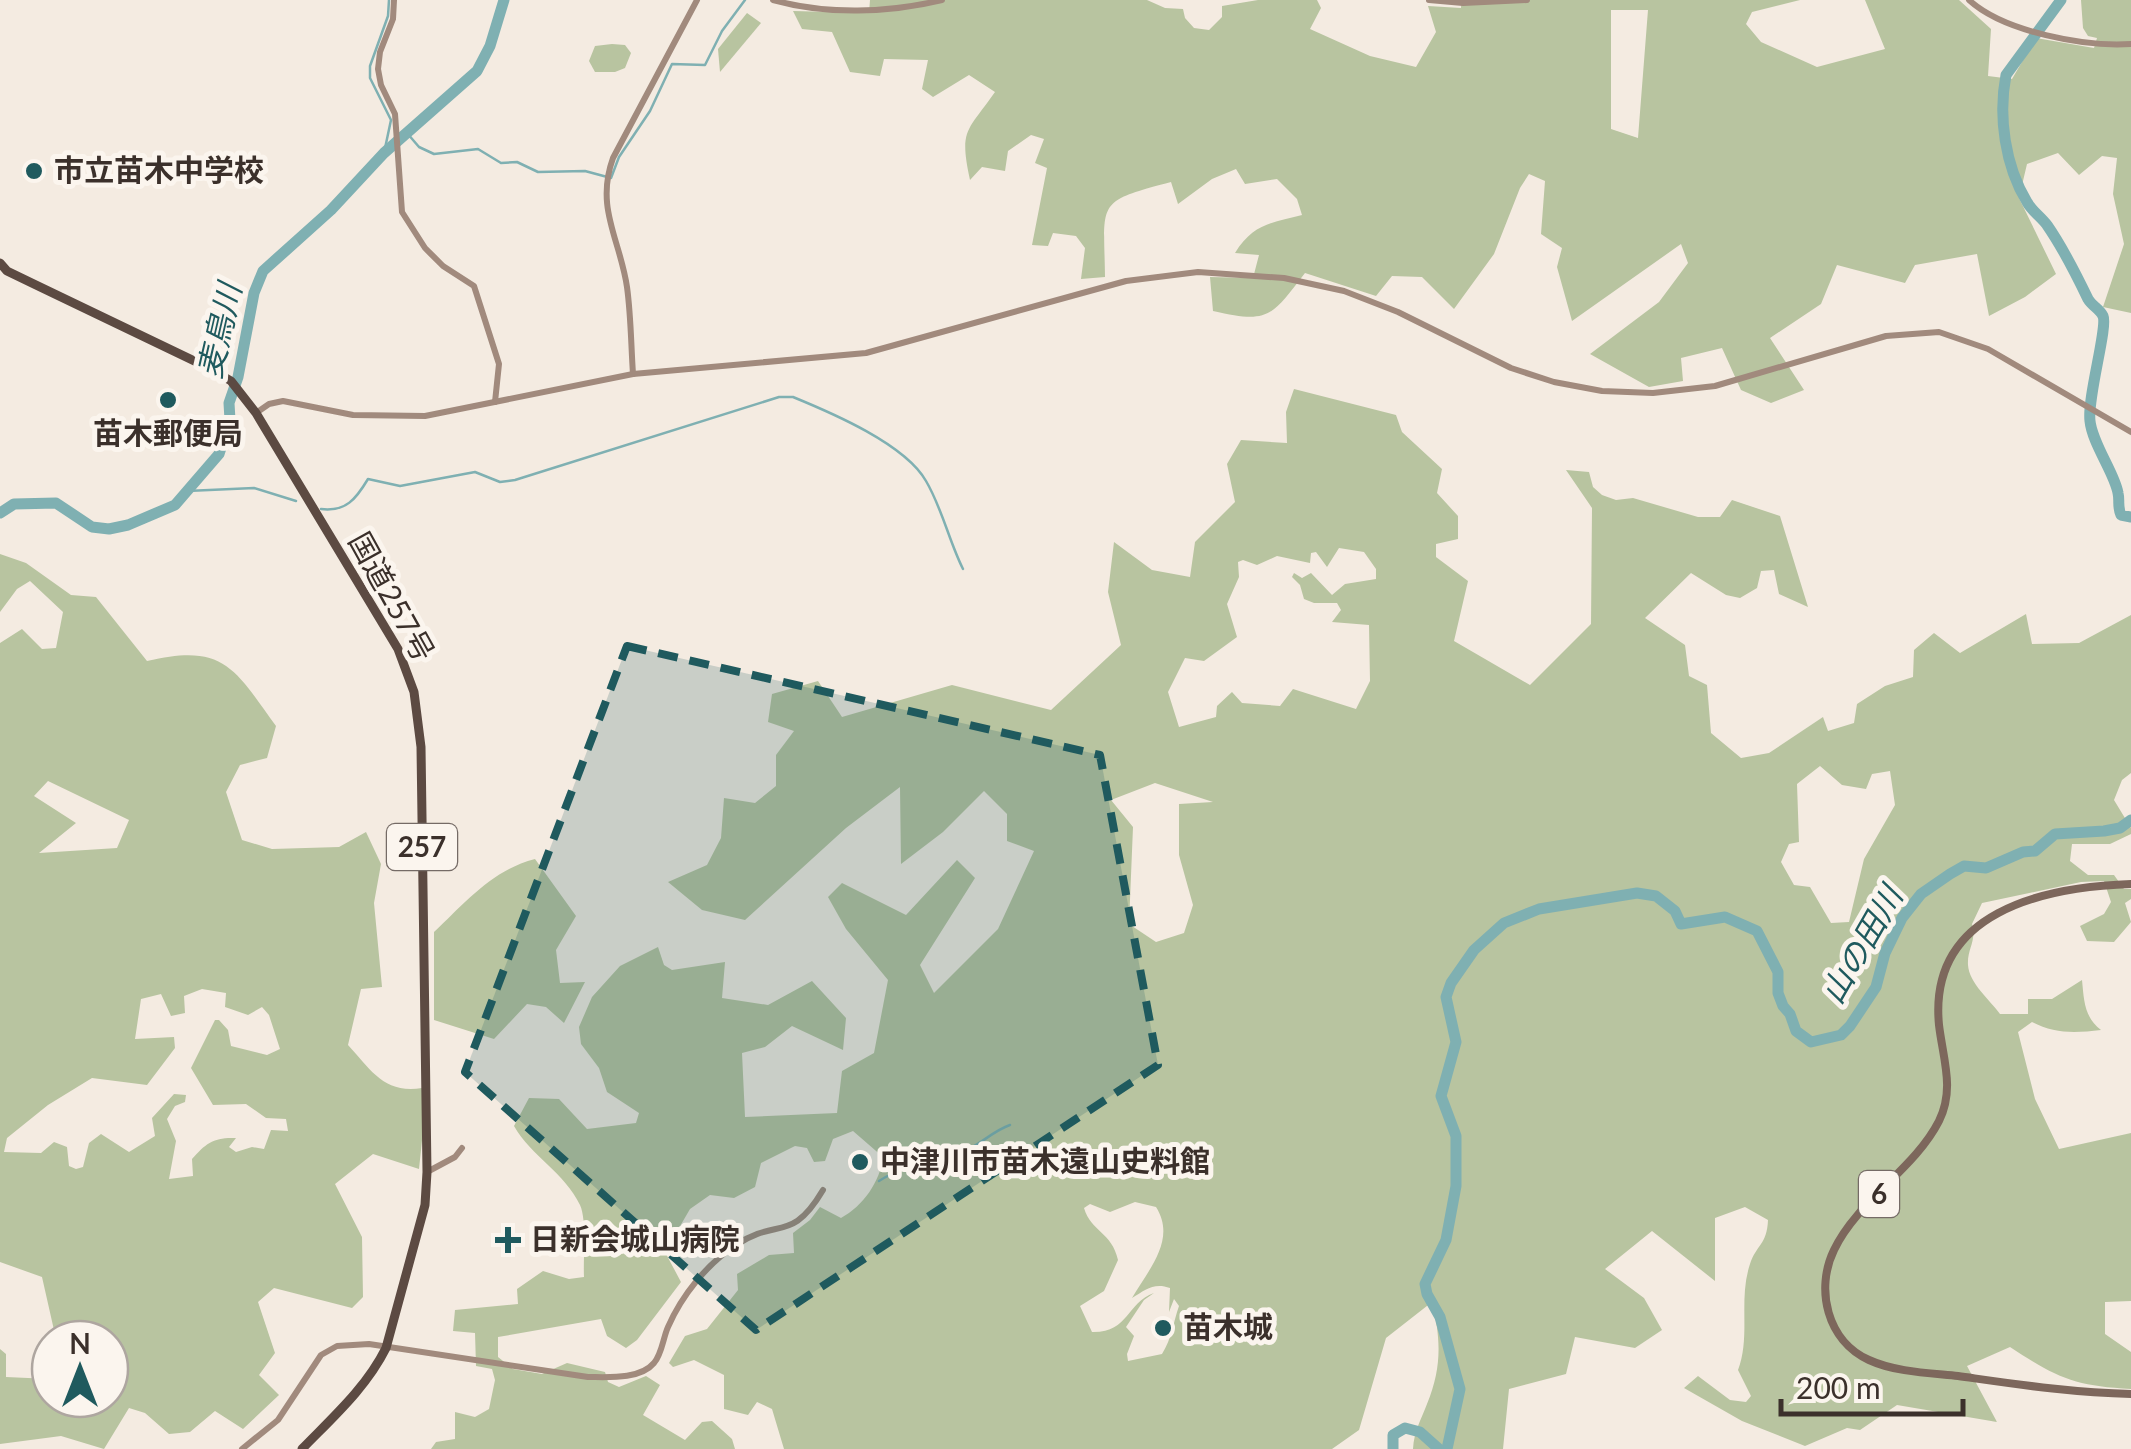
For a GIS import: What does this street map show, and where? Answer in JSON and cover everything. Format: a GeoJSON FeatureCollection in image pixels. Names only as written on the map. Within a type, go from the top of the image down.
{"type":"FeatureCollection","features":[{"type":"Feature","properties":{"kind":"highway","name":"国道257号"},"geometry":{"type":"LineString","coordinates":[[0,263],[36,286],[230,381],[256,413],[398,649],[414,692],[421,747],[428,1172],[424,1205],[386,1348],[359,1391],[302,1449]]}},
{"type":"Feature","properties":{"kind":"main road","name":"6"},"geometry":{"type":"LineString","coordinates":[[2131,884],[2090,886],[2016,904],[1980,923],[1965,936],[1946,970],[1938,1004],[1948,1078],[1947,1102],[1928,1139],[1836,1246],[1826,1269],[1824,1290],[1838,1335],[1857,1354],[1872,1362],[2050,1388],[2131,1394]]}},
{"type":"Feature","properties":{"kind":"street"},"geometry":{"type":"LineString","coordinates":[[394,0],[393,19],[378,69],[395,114],[402,212],[424,248],[474,286],[499,364],[496,402]]}},
{"type":"Feature","properties":{"kind":"street"},"geometry":{"type":"LineString","coordinates":[[632,374],[626,283],[608,216],[605,186],[613,158],[697,0]]}},
{"type":"Feature","properties":{"kind":"street"},"geometry":{"type":"LineString","coordinates":[[773,0],[808,7],[868,10],[909,8],[942,0]]}},
{"type":"Feature","properties":{"kind":"street"},"geometry":{"type":"LineString","coordinates":[[1429,0],[1527,0]]}},
{"type":"Feature","properties":{"kind":"street"},"geometry":{"type":"LineString","coordinates":[[1969,0],[1995,18],[2024,28],[2094,42],[2131,44]]}},
{"type":"Feature","properties":{"kind":"street"},"geometry":{"type":"LineString","coordinates":[[256,413],[268,404],[283,402],[353,415],[393,417],[457,411],[632,374],[866,353],[1126,281],[1198,272],[1237,273],[1344,291],[1398,312],[1511,368],[1554,382],[1602,391],[1653,394],[1715,386],[1886,336],[1939,332],[1988,349],[2131,432]]}},
{"type":"Feature","properties":{"kind":"street"},"geometry":{"type":"LineString","coordinates":[[428,1172],[455,1157],[462,1148]]}},
{"type":"Feature","properties":{"kind":"street"},"geometry":{"type":"LineString","coordinates":[[242,1449],[278,1420],[328,1349],[356,1343],[588,1377],[614,1378],[646,1369],[654,1362],[668,1325],[704,1272],[750,1236],[798,1223],[810,1213],[823,1190]]}},
{"type":"Feature","properties":{"kind":"highlighted area"},"geometry":{"type":"Polygon","coordinates":[[[627,646],[1100,755],[1158,1065],[756,1330],[465,1072],[627,646]]]}},
{"type":"Feature","properties":{"kind":"green space"},"geometry":{"type":"Polygon","coordinates":[[[870,0],[1147,0],[1165,8],[1183,9],[1194,28],[1209,30],[1222,17],[1222,6],[1258,0],[1317,0],[1321,8],[1310,29],[1370,56],[1416,67],[1436,32],[1428,6],[1461,8],[1461,0],[1800,0],[1752,12],[1746,24],[1761,42],[1817,67],[1885,49],[1865,0],[1959,0],[1991,29],[1988,76],[2012,79],[2036,38],[2094,48],[2097,38],[2088,36],[2083,28],[2081,0],[2131,0],[2131,313],[2103,307],[2124,244],[2113,194],[2117,158],[2102,156],[2079,175],[2058,153],[2027,164],[2019,198],[2056,274],[2025,297],[1989,316],[1977,254],[1915,265],[1905,283],[1837,265],[1821,304],[1770,338],[1804,390],[1771,403],[1741,390],[1722,348],[1681,358],[1683,381],[1649,387],[1590,354],[1659,302],[1688,263],[1681,244],[1572,321],[1557,267],[1562,248],[1541,234],[1545,181],[1529,174],[1494,254],[1454,309],[1422,277],[1392,276],[1376,296],[1305,273],[1276,308],[1267,313],[1246,317],[1213,311],[1210,277],[1253,278],[1259,255],[1235,253],[1242,243],[1264,226],[1302,215],[1297,199],[1277,179],[1245,184],[1236,169],[1212,179],[1178,204],[1171,182],[1116,201],[1105,219],[1105,277],[1081,279],[1085,248],[1076,236],[1053,233],[1048,246],[1032,245],[1047,168],[1035,163],[1044,139],[1031,135],[1008,151],[1005,171],[982,167],[970,180],[965,150],[968,132],[995,92],[969,75],[933,97],[922,89],[928,60],[884,59],[880,76],[850,72],[832,32],[802,29],[793,11],[869,13],[870,0]],[[1611,10],[1611,129],[1638,138],[1648,10],[1611,10]]]}},
{"type":"Feature","properties":{"kind":"green space"},"geometry":{"type":"Polygon","coordinates":[[[747,13],[761,23],[720,72],[718,49],[747,13]]]}},
{"type":"Feature","properties":{"kind":"green space"},"geometry":{"type":"Polygon","coordinates":[[[625,45],[631,53],[625,68],[595,72],[589,61],[595,46],[625,45]]]}},
{"type":"Feature","properties":{"kind":"green space"},"geometry":{"type":"Polygon","coordinates":[[[1294,389],[1396,415],[1402,432],[1442,469],[1437,493],[1458,516],[1458,539],[1436,544],[1436,557],[1468,581],[1454,641],[1530,685],[1591,624],[1592,508],[1566,470],[1589,472],[1593,487],[1616,500],[1633,498],[1698,517],[1720,517],[1732,500],[1780,516],[1808,607],[1779,594],[1774,570],[1761,571],[1757,588],[1740,598],[1726,595],[1691,573],[1645,618],[1685,645],[1689,676],[1707,685],[1711,733],[1741,758],[1769,753],[1823,717],[1828,731],[1854,723],[1857,704],[1885,686],[1913,677],[1914,650],[1934,633],[1960,653],[2026,614],[2032,644],[2079,643],[2131,615],[2131,773],[2122,780],[2114,800],[2131,834],[2110,844],[2072,844],[2070,861],[2088,875],[2114,875],[2124,889],[2131,889],[2131,899],[2125,903],[2131,922],[2114,942],[2087,941],[2080,926],[2104,914],[2111,902],[2104,881],[2081,882],[1982,903],[1972,924],[1968,965],[1976,985],[2000,1014],[2028,1014],[2028,999],[2052,999],[2082,980],[2088,1014],[2101,1030],[2065,1032],[2032,1022],[2018,1032],[2035,1099],[2059,1149],[2131,1133],[2131,1301],[2105,1302],[2105,1334],[2131,1352],[2131,1389],[2095,1386],[2067,1378],[2010,1347],[1967,1366],[1997,1422],[1897,1405],[1860,1430],[1847,1428],[1805,1446],[1742,1421],[1684,1388],[1698,1376],[1730,1400],[1746,1402],[1751,1396],[1738,1370],[1744,1344],[1745,1291],[1750,1264],[1766,1235],[1768,1220],[1745,1207],[1715,1218],[1715,1281],[1652,1231],[1605,1269],[1644,1298],[1662,1330],[1635,1348],[1575,1337],[1566,1374],[1509,1389],[1503,1449],[1413,1449],[1438,1365],[1432,1302],[1386,1338],[1359,1430],[1332,1449],[784,1449],[772,1409],[757,1402],[748,1415],[724,1409],[724,1375],[694,1360],[673,1367],[669,1363],[685,1336],[707,1329],[738,1290],[737,1274],[769,1255],[794,1253],[793,1233],[820,1207],[841,1218],[863,1200],[874,1184],[883,1157],[853,1131],[833,1139],[825,1161],[814,1162],[807,1148],[795,1146],[761,1163],[755,1187],[734,1198],[710,1195],[690,1209],[665,1252],[681,1282],[637,1340],[626,1348],[607,1336],[601,1319],[498,1337],[498,1357],[513,1369],[542,1374],[567,1363],[605,1372],[608,1382],[619,1387],[646,1376],[660,1385],[643,1415],[685,1440],[702,1422],[712,1421],[732,1439],[735,1449],[431,1449],[436,1442],[455,1439],[455,1412],[475,1417],[489,1409],[495,1380],[492,1369],[476,1366],[475,1333],[453,1331],[455,1310],[518,1304],[517,1289],[543,1271],[569,1279],[584,1277],[580,1205],[566,1183],[514,1126],[529,1098],[559,1099],[587,1129],[636,1123],[639,1113],[607,1092],[599,1068],[581,1044],[579,1027],[592,997],[620,966],[658,947],[664,965],[672,970],[725,962],[722,998],[768,1005],[812,981],[846,1018],[843,1050],[792,1026],[765,1047],[742,1053],[745,1117],[837,1113],[842,1071],[874,1053],[888,980],[846,929],[828,897],[842,883],[906,915],[957,860],[975,878],[920,965],[934,993],[998,929],[1034,851],[1007,841],[1007,814],[984,791],[943,832],[901,864],[900,787],[846,828],[745,920],[702,910],[668,882],[707,865],[721,838],[724,798],[755,803],[776,786],[776,755],[794,731],[768,722],[772,694],[818,681],[842,717],[952,685],[1051,710],[1121,645],[1108,592],[1114,542],[1152,570],[1190,577],[1195,542],[1235,502],[1227,464],[1241,440],[1287,443],[1286,412],[1294,389]],[[1339,548],[1327,567],[1316,552],[1311,553],[1310,563],[1277,556],[1257,565],[1238,562],[1239,577],[1227,604],[1237,637],[1204,661],[1185,658],[1168,692],[1179,727],[1216,717],[1217,706],[1232,692],[1242,703],[1280,706],[1293,689],[1356,709],[1370,681],[1369,625],[1332,622],[1341,610],[1337,603],[1304,599],[1300,585],[1292,577],[1294,573],[1302,578],[1311,573],[1332,595],[1345,584],[1376,579],[1376,569],[1364,552],[1339,548]],[[1820,766],[1797,784],[1799,842],[1789,844],[1781,862],[1794,885],[1810,887],[1831,923],[1849,922],[1864,859],[1895,805],[1890,771],[1872,774],[1866,789],[1842,785],[1820,766]],[[1155,783],[1111,800],[1133,827],[1129,924],[1156,942],[1184,933],[1193,905],[1179,855],[1179,804],[1213,802],[1155,783]],[[1135,1202],[1110,1212],[1090,1204],[1084,1208],[1091,1222],[1111,1243],[1118,1260],[1104,1291],[1080,1306],[1092,1332],[1104,1331],[1120,1323],[1138,1303],[1154,1293],[1144,1300],[1126,1327],[1134,1336],[1128,1361],[1162,1354],[1179,1306],[1174,1299],[1169,1312],[1170,1288],[1154,1286],[1132,1298],[1158,1254],[1162,1219],[1156,1207],[1135,1202]]]}},
{"type":"Feature","properties":{"kind":"green space"},"geometry":{"type":"Polygon","coordinates":[[[0,554],[26,563],[71,595],[96,597],[147,661],[194,655],[225,665],[249,689],[276,726],[267,758],[240,765],[226,792],[242,840],[272,849],[339,847],[366,832],[381,864],[374,903],[382,987],[361,989],[348,1045],[388,1084],[422,1088],[419,1169],[373,1154],[335,1184],[362,1237],[363,1297],[352,1308],[274,1288],[258,1302],[275,1353],[259,1375],[279,1395],[243,1429],[215,1411],[190,1432],[169,1434],[145,1413],[130,1408],[130,1319],[51,1319],[42,1277],[0,1262],[0,643],[22,629],[42,649],[56,648],[63,612],[30,581],[17,589],[0,612],[0,554]],[[48,781],[34,796],[76,823],[39,853],[117,848],[129,820],[48,781]],[[202,989],[184,996],[185,1013],[171,1016],[161,994],[141,999],[135,1039],[174,1037],[175,1048],[147,1085],[92,1078],[48,1105],[7,1138],[4,1152],[41,1153],[54,1142],[67,1147],[69,1166],[76,1169],[83,1167],[89,1143],[101,1134],[129,1152],[155,1136],[152,1118],[174,1094],[186,1095],[185,1102],[175,1106],[167,1119],[176,1141],[169,1179],[193,1176],[192,1159],[216,1140],[236,1138],[229,1147],[236,1152],[252,1147],[264,1149],[271,1130],[288,1131],[286,1119],[266,1118],[246,1104],[213,1105],[191,1068],[215,1020],[228,1030],[231,1046],[267,1055],[280,1049],[269,1015],[262,1007],[248,1015],[225,1007],[226,993],[202,989]]]}},
{"type":"Feature","properties":{"kind":"green space"},"geometry":{"type":"Polygon","coordinates":[[[535,859],[576,916],[556,950],[560,983],[585,982],[564,1023],[546,1007],[527,1004],[494,1039],[434,1020],[434,932],[492,879],[535,859]]]}},
{"type":"Feature","properties":{"kind":"green space"},"geometry":{"type":"Polygon","coordinates":[[[0,1349],[6,1354],[6,1377],[30,1378],[30,1419],[122,1419],[104,1449],[61,1436],[0,1444],[0,1349]]]}},
{"type":"Feature","properties":{"kind":"waterway"},"geometry":{"type":"LineString","coordinates":[[384,153],[391,120],[370,78],[370,66],[388,16],[389,0]]}},
{"type":"Feature","properties":{"kind":"waterway","name":"麦鳥川"},"geometry":{"type":"LineString","coordinates":[[0,513],[14,504],[56,503],[92,527],[109,529],[175,505],[219,454],[230,420],[229,403],[238,377],[254,293],[263,271],[331,210],[384,153],[477,71],[490,46],[504,0]]}},
{"type":"Feature","properties":{"kind":"waterway"},"geometry":{"type":"LineString","coordinates":[[407,133],[419,147],[434,154],[478,149],[501,163],[517,162],[538,172],[585,171],[611,178],[672,64],[705,65],[722,31],[745,0]]}},
{"type":"Feature","properties":{"kind":"waterway","name":"山の田川"},"geometry":{"type":"LineString","coordinates":[[2061,0],[2006,75],[2005,140],[2019,188],[2053,234],[2088,299],[2103,316],[2090,421],[2116,485],[2121,515],[2131,517]]}},
{"type":"Feature","properties":{"kind":"waterway"},"geometry":{"type":"LineString","coordinates":[[321,509],[349,503],[368,479],[400,486],[475,472],[500,482],[515,480],[779,397],[793,397],[866,431],[916,467],[932,491],[963,569]]}},
{"type":"Feature","properties":{"kind":"waterway"},"geometry":{"type":"LineString","coordinates":[[187,491],[254,488],[296,501]]}},
{"type":"Feature","properties":{"kind":"waterway","name":"山の田川"},"geometry":{"type":"LineString","coordinates":[[1447,1449],[1460,1389],[1440,1317],[1425,1284],[1446,1240],[1456,1186],[1456,1136],[1441,1096],[1456,1042],[1446,997],[1474,950],[1504,923],[1539,909],[1637,893],[1656,896],[1675,911],[1681,924],[1725,917],[1757,931],[1778,972],[1778,993],[1783,1006],[1796,1031],[1811,1042],[1841,1035],[1850,1026],[1876,987],[1885,953],[1902,918],[1921,894],[1964,866],[1986,868],[2035,851],[2055,834],[2104,831],[2120,828],[2131,820]]}},
{"type":"Feature","properties":{"kind":"waterway"},"geometry":{"type":"LineString","coordinates":[[879,1181],[969,1149],[1010,1125]]}},
{"type":"Feature","properties":{"kind":"waterway","name":"山の田川"},"geometry":{"type":"LineString","coordinates":[[1393,1449],[1393,1435],[1405,1428],[1420,1432],[1439,1449]]}},
{"type":"Feature","properties":{"kind":"place","name":"市立苗木中学校"},"geometry":{"type":"Point","coordinates":[34,171]}},
{"type":"Feature","properties":{"kind":"place","name":"苗木郵便局"},"geometry":{"type":"Point","coordinates":[168,400]}},
{"type":"Feature","properties":{"kind":"place","name":"中津川市苗木遠山史料館"},"geometry":{"type":"Point","coordinates":[860,1162]}},
{"type":"Feature","properties":{"kind":"place","name":"日新会城山病院"},"geometry":{"type":"Point","coordinates":[508,1240]}},
{"type":"Feature","properties":{"kind":"place","name":"苗木城"},"geometry":{"type":"Point","coordinates":[1163,1328]}}]}
